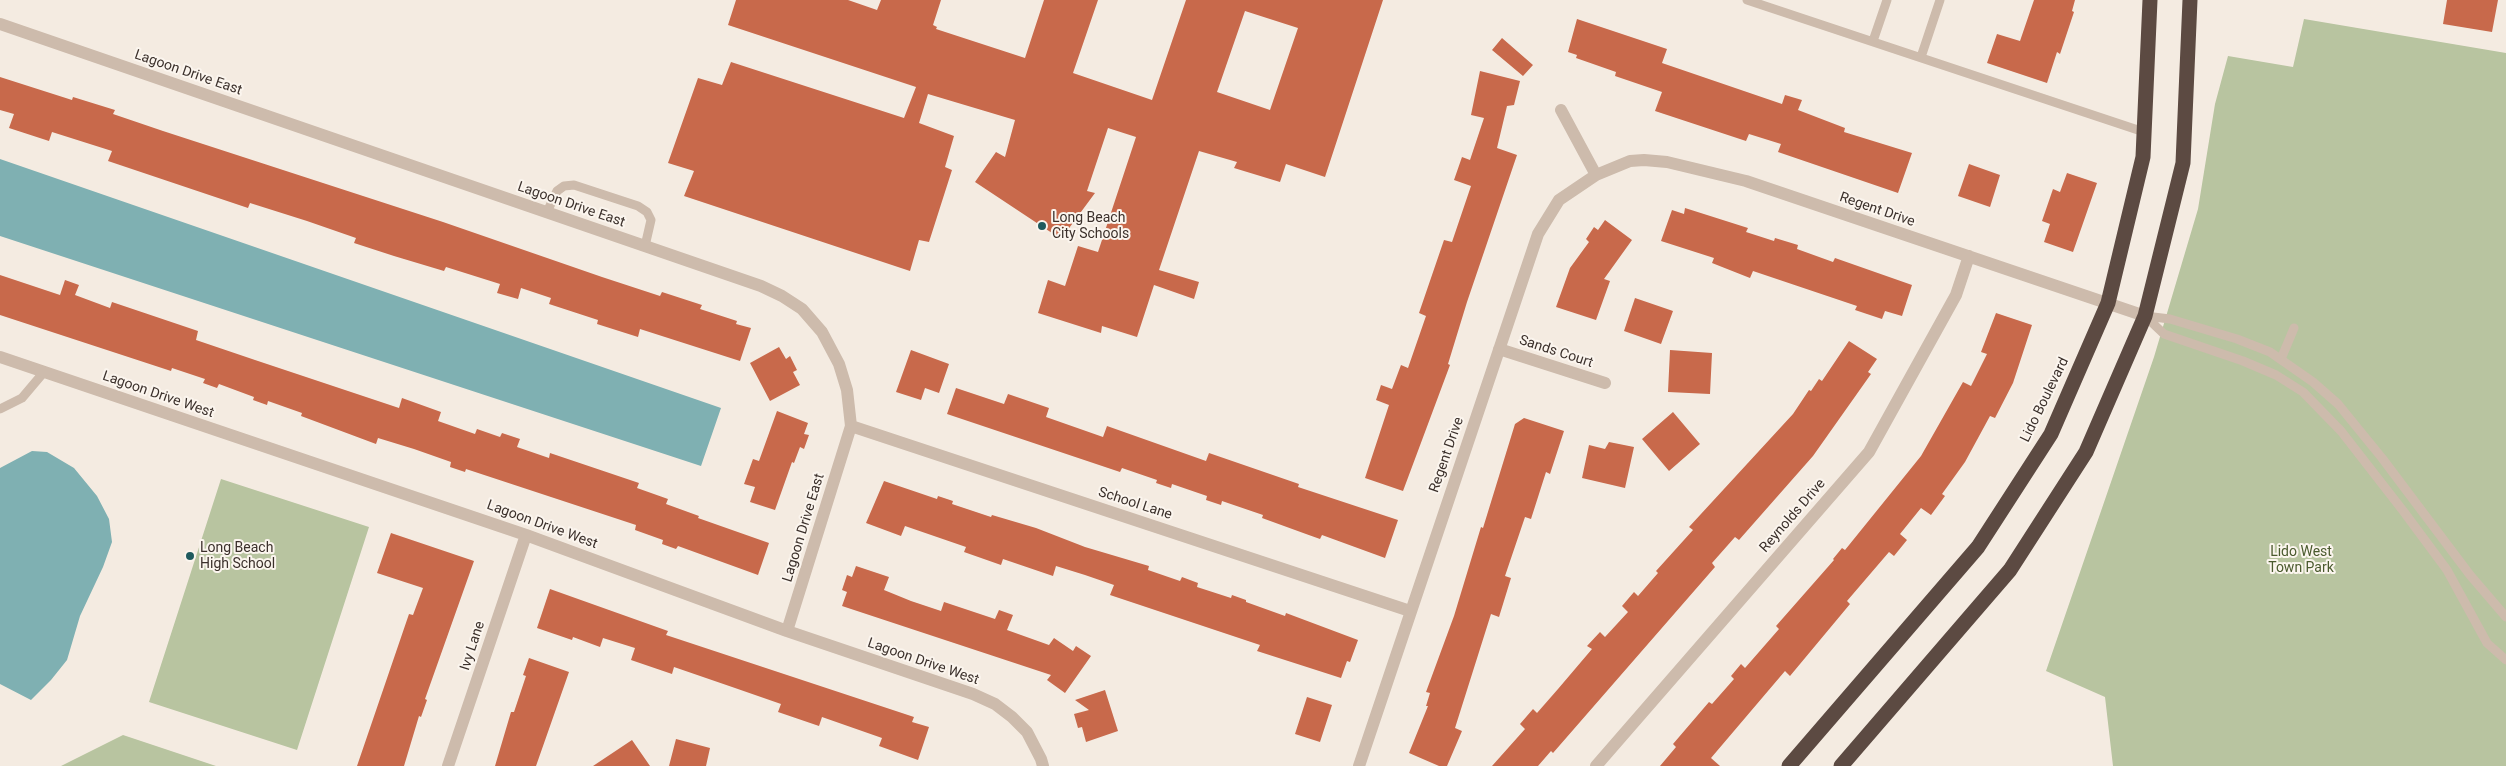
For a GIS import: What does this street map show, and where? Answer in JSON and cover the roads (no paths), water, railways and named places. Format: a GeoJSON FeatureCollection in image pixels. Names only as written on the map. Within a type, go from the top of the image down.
{"type":"FeatureCollection","features":[{"type":"Feature","properties":{"kind":"highway","name":"Lido Boulevard"},"geometry":{"type":"LineString","coordinates":[[1789,766],[1978,546],[2051,434],[2108,303],[2143,157],[2150,0]]}},
{"type":"Feature","properties":{"kind":"highway"},"geometry":{"type":"LineString","coordinates":[[1841,766],[2010,570],[2086,452],[2145,316],[2183,163],[2190,0]]}},
{"type":"Feature","properties":{"kind":"street","name":"Lagoon Drive East"},"geometry":{"type":"LineString","coordinates":[[0,24],[761,286],[782,296],[802,309],[822,332],[839,364],[847,390],[851,426],[787,631]]}},
{"type":"Feature","properties":{"kind":"street"},"geometry":{"type":"LineString","coordinates":[[1561,110],[1596,175]]}},
{"type":"Feature","properties":{"kind":"street","name":"Regent Drive"},"geometry":{"type":"LineString","coordinates":[[1359,766],[1541,227],[1559,200],[1596,175],[1630,162],[1667,162],[1746,181],[2145,316]]}},
{"type":"Feature","properties":{"kind":"street","name":"Reynolds Drive"},"geometry":{"type":"LineString","coordinates":[[1596,766],[1869,452],[1956,295],[1969,256]]}},
{"type":"Feature","properties":{"kind":"street","name":"Sands Court"},"geometry":{"type":"LineString","coordinates":[[1499,349],[1605,384]]}},
{"type":"Feature","properties":{"kind":"street","name":"Lagoon Drive West"},"geometry":{"type":"LineString","coordinates":[[0,357],[526,535],[787,631],[973,694],[995,704],[1027,732],[1043,766]]}},
{"type":"Feature","properties":{"kind":"street","name":"School Lane"},"geometry":{"type":"LineString","coordinates":[[851,426],[1410,611]]}},
{"type":"Feature","properties":{"kind":"street","name":"Ivy Lane"},"geometry":{"type":"LineString","coordinates":[[448,766],[526,535]]}},
{"type":"Feature","properties":{"kind":"lane"},"geometry":{"type":"LineString","coordinates":[[1747,0],[2144,132]]}},
{"type":"Feature","properties":{"kind":"lane"},"geometry":{"type":"LineString","coordinates":[[1873,41],[1887,0]]}},
{"type":"Feature","properties":{"kind":"lane"},"geometry":{"type":"LineString","coordinates":[[1921,57],[1940,0]]}},
{"type":"Feature","properties":{"kind":"lane"},"geometry":{"type":"LineString","coordinates":[[548,212],[556,191],[564,186],[574,185],[638,206],[647,212],[652,220],[645,246]]}},
{"type":"Feature","properties":{"kind":"lane"},"geometry":{"type":"LineString","coordinates":[[2145,316],[2170,319],[2237,339],[2280,359],[2313,382],[2338,404],[2382,458],[2470,575],[2506,617]]}},
{"type":"Feature","properties":{"kind":"lane"},"geometry":{"type":"LineString","coordinates":[[2145,316],[2164,334],[2243,361],[2276,375],[2303,392],[2341,432],[2404,512],[2447,570],[2487,643],[2506,660]]}},
{"type":"Feature","properties":{"kind":"lane"},"geometry":{"type":"LineString","coordinates":[[2280,359],[2294,328]]}},
{"type":"Feature","properties":{"kind":"lane"},"geometry":{"type":"LineString","coordinates":[[0,408],[22,398],[44,372]]}},
{"type":"Feature","properties":{"kind":"water"},"geometry":{"type":"Polygon","coordinates":[[[0,159],[721,408],[701,466],[0,236],[0,159]]]}},
{"type":"Feature","properties":{"kind":"water"},"geometry":{"type":"Polygon","coordinates":[[[32,451],[47,452],[74,468],[97,496],[109,519],[112,542],[103,567],[80,616],[67,660],[31,700],[0,684],[0,468],[32,451]]]}},
{"type":"Feature","properties":{"kind":"place","name":"Long Beach City Schools"},"geometry":{"type":"Point","coordinates":[1042,226]}},
{"type":"Feature","properties":{"kind":"place","name":"Long Beach High School"},"geometry":{"type":"Point","coordinates":[190,556]}},
{"type":"Feature","properties":{"kind":"park label","name":"Lido West Town Park"},"geometry":{"type":"Point","coordinates":[2301,560]}}]}
